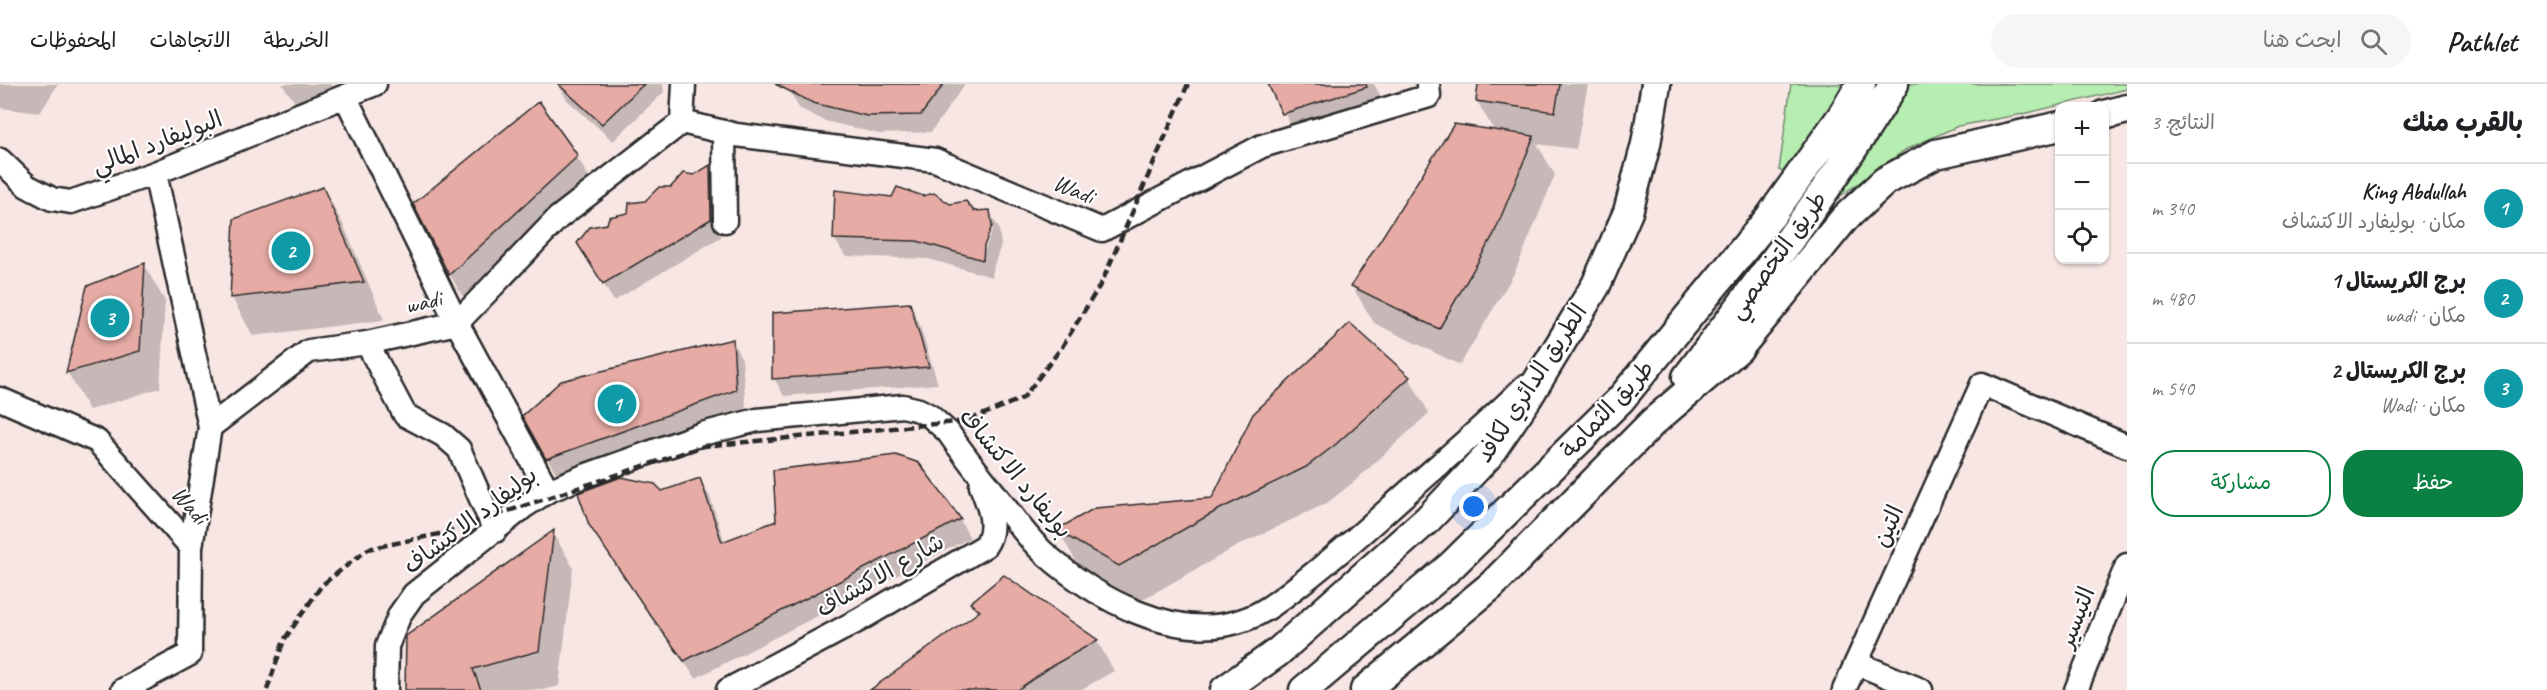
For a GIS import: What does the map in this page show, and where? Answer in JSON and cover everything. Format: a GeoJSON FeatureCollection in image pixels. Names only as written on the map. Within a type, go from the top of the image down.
{"type":"FeatureCollection","features":[{"type":"Feature","properties":{"kind":"main road","name":"الطريق الدائري لكافد"},"geometry":{"type":"LineString","coordinates":[[1225,690],[1278,652],[1428,519],[1487,457],[1528,397],[1596,285],[1628,212],[1646,144],[1656,84]]}},
{"type":"Feature","properties":{"kind":"main road","name":"طريق الثمامة"},"geometry":{"type":"LineString","coordinates":[[1304,690],[1451,566],[1620,400],[1770,217],[1842,116],[1861,84]]}},
{"type":"Feature","properties":{"kind":"main road","name":"طريق التخصصي"},"geometry":{"type":"LineString","coordinates":[[1653,422],[1766,272],[1865,131],[1894,84]]}},
{"type":"Feature","properties":{"kind":"main road"},"geometry":{"type":"LineString","coordinates":[[2109,114],[2127,109]]}},
{"type":"Feature","properties":{"kind":"main road"},"geometry":{"type":"LineString","coordinates":[[1653,422],[1738,349],[1844,219],[1885,181],[1936,154],[2055,127]]}},
{"type":"Feature","properties":{"kind":"main road","name":"طريق الثمامة"},"geometry":{"type":"LineString","coordinates":[[1365,690],[1492,585],[1653,422]]}},
{"type":"Feature","properties":{"kind":"street","name":"البوليفارد المالي"},"geometry":{"type":"LineString","coordinates":[[0,160],[27,186],[52,199],[62,201],[82,199],[155,173],[375,84]]}},
{"type":"Feature","properties":{"kind":"street"},"geometry":{"type":"LineString","coordinates":[[682,122],[684,84]]}},
{"type":"Feature","properties":{"kind":"street","name":"Wadi"},"geometry":{"type":"LineString","coordinates":[[682,122],[724,132],[936,160],[1102,230],[1262,147],[1428,90]]}},
{"type":"Feature","properties":{"kind":"street"},"geometry":{"type":"LineString","coordinates":[[345,96],[457,323],[548,491]]}},
{"type":"Feature","properties":{"kind":"street","name":"wadi"},"geometry":{"type":"LineString","coordinates":[[191,547],[210,427],[309,351],[367,343],[457,323],[558,218],[682,122]]}},
{"type":"Feature","properties":{"kind":"street"},"geometry":{"type":"LineString","coordinates":[[724,132],[725,221]]}},
{"type":"Feature","properties":{"kind":"street"},"geometry":{"type":"LineString","coordinates":[[155,173],[210,427]]}},
{"type":"Feature","properties":{"kind":"street"},"geometry":{"type":"LineString","coordinates":[[367,343],[405,415],[453,441],[459,449],[495,531]]}},
{"type":"Feature","properties":{"kind":"street","name":"بوليفارد الاكتشاف"},"geometry":{"type":"LineString","coordinates":[[386,690],[387,646],[400,614],[414,594],[548,491],[587,475],[732,425],[782,417],[878,407],[903,406],[919,410],[930,416],[948,432],[1019,526],[1044,553],[1083,581],[1130,609],[1162,623],[1190,627],[1215,626],[1244,620],[1264,611],[1341,552],[1439,463],[1479,432],[1547,365]]}},
{"type":"Feature","properties":{"kind":"street","name":"التين"},"geometry":{"type":"LineString","coordinates":[[1844,690],[1982,384],[2127,446]]}},
{"type":"Feature","properties":{"kind":"street","name":"Wadi"},"geometry":{"type":"LineString","coordinates":[[0,399],[96,441],[191,547],[190,654],[123,690]]}},
{"type":"Feature","properties":{"kind":"street","name":"شارع الاكتشاف"},"geometry":{"type":"LineString","coordinates":[[728,690],[859,620],[985,546],[991,535],[992,521],[987,501],[973,468]]}},
{"type":"Feature","properties":{"kind":"street","name":"التيسير"},"geometry":{"type":"LineString","coordinates":[[2076,690],[2127,565]]}},
{"type":"Feature","properties":{"kind":"street"},"geometry":{"type":"LineString","coordinates":[[1856,663],[1921,690]]}},
{"type":"Feature","properties":{"kind":"green space"},"geometry":{"type":"Polygon","coordinates":[[[1791,84],[2127,84],[2127,89],[2073,102],[2055,102],[2055,106],[1958,126],[1905,150],[1839,197],[1779,170],[1791,84]]]}},
{"type":"Feature","properties":{"kind":"building"},"geometry":{"type":"Polygon","coordinates":[[[558,84],[644,84],[602,124],[558,84]]]}},
{"type":"Feature","properties":{"kind":"building"},"geometry":{"type":"Polygon","coordinates":[[[775,84],[944,84],[921,115],[867,116],[813,103],[775,84]]]}},
{"type":"Feature","properties":{"kind":"building"},"geometry":{"type":"Polygon","coordinates":[[[1268,84],[1366,84],[1367,87],[1282,114],[1268,84]]]}},
{"type":"Feature","properties":{"kind":"building"},"geometry":{"type":"Polygon","coordinates":[[[1478,84],[1560,84],[1555,112],[1476,101],[1478,84]]]}},
{"type":"Feature","properties":{"kind":"building"},"geometry":{"type":"Polygon","coordinates":[[[539,101],[578,156],[449,275],[413,204],[539,101]]]}},
{"type":"Feature","properties":{"kind":"building"},"geometry":{"type":"Polygon","coordinates":[[[1454,124],[1534,136],[1494,234],[1439,329],[1351,286],[1454,124]]]}},
{"type":"Feature","properties":{"kind":"building"},"geometry":{"type":"Polygon","coordinates":[[[710,165],[711,219],[603,284],[577,243],[590,227],[607,224],[609,217],[628,213],[629,203],[645,201],[659,187],[671,187],[683,173],[694,175],[710,165]]]}},
{"type":"Feature","properties":{"kind":"building"},"geometry":{"type":"Polygon","coordinates":[[[323,187],[364,282],[230,298],[234,219],[323,187]]]}},
{"type":"Feature","properties":{"kind":"building"},"geometry":{"type":"Polygon","coordinates":[[[897,187],[923,196],[934,193],[950,204],[966,201],[974,211],[990,210],[992,226],[984,246],[983,260],[917,241],[833,239],[835,190],[892,197],[897,187]]]}},
{"type":"Feature","properties":{"kind":"building"},"geometry":{"type":"Polygon","coordinates":[[[145,263],[140,351],[66,373],[87,286],[145,263]]]}},
{"type":"Feature","properties":{"kind":"building"},"geometry":{"type":"Polygon","coordinates":[[[910,303],[929,367],[772,379],[772,313],[910,303]]]}},
{"type":"Feature","properties":{"kind":"building"},"geometry":{"type":"Polygon","coordinates":[[[1350,323],[1410,377],[1335,445],[1306,467],[1218,510],[1119,566],[1056,530],[1095,508],[1212,498],[1253,414],[1350,323]]]}},
{"type":"Feature","properties":{"kind":"building"},"geometry":{"type":"Polygon","coordinates":[[[733,339],[736,390],[546,459],[522,416],[561,381],[733,339]]]}},
{"type":"Feature","properties":{"kind":"building"},"geometry":{"type":"Polygon","coordinates":[[[896,455],[919,463],[961,519],[684,661],[589,525],[578,493],[621,477],[655,484],[662,491],[700,478],[722,542],[776,521],[773,470],[896,455]]]}},
{"type":"Feature","properties":{"kind":"building"},"geometry":{"type":"Polygon","coordinates":[[[554,530],[539,651],[473,669],[481,690],[405,690],[406,636],[554,530]]]}},
{"type":"Feature","properties":{"kind":"building"},"geometry":{"type":"Polygon","coordinates":[[[1004,575],[1098,640],[1052,666],[1017,690],[870,690],[980,611],[970,603],[1004,575]]]}},
{"type":"Feature","properties":{"kind":"railway"},"geometry":{"type":"LineString","coordinates":[[267,690],[284,640],[322,585],[368,549],[439,534],[704,446],[967,421],[1023,398],[1062,347],[1102,282],[1188,84]]}},
{"type":"Feature","properties":{"kind":"place","name":"برج الكريستال 1"},"geometry":{"type":"Point","coordinates":[291,251]}},
{"type":"Feature","properties":{"kind":"place","name":"برج الكريستال 2"},"geometry":{"type":"Point","coordinates":[110,318]}},
{"type":"Feature","properties":{"kind":"place","name":"King Abdullah"},"geometry":{"type":"Point","coordinates":[617,404]}}]}
